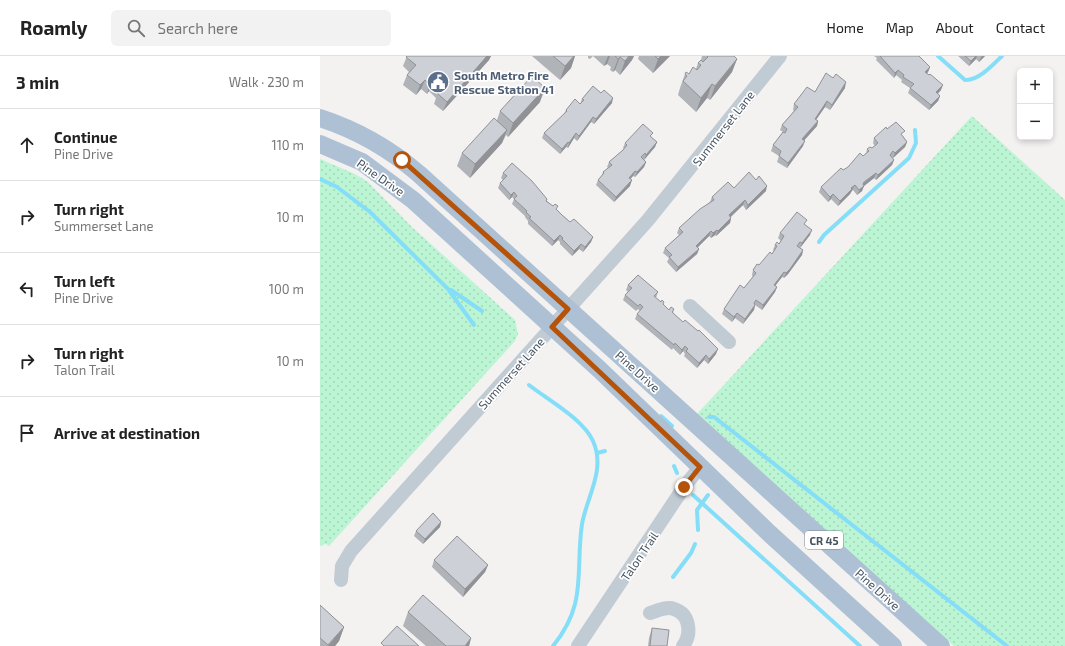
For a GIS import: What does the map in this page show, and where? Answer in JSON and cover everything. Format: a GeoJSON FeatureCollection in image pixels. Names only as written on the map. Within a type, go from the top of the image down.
{"type":"FeatureCollection","features":[{"type":"Feature","properties":{"kind":"main road","name":"Pine Drive"},"geometry":{"type":"LineString","coordinates":[[320,118],[356,132],[402,160],[452,203],[941,646]]}},
{"type":"Feature","properties":{"kind":"main road","name":"Pine Drive"},"geometry":{"type":"LineString","coordinates":[[320,144],[362,162],[390,182],[424,210],[552,327],[770,534],[893,646]]}},
{"type":"Feature","properties":{"kind":"street","name":"Summerset Lane"},"geometry":{"type":"LineString","coordinates":[[341,580],[342,566],[351,551],[669,196],[780,56]]}},
{"type":"Feature","properties":{"kind":"street"},"geometry":{"type":"LineString","coordinates":[[690,306],[729,342]]}},
{"type":"Feature","properties":{"kind":"street","name":"Talon Trail"},"geometry":{"type":"LineString","coordinates":[[578,646],[684,487],[700,467]]}},
{"type":"Feature","properties":{"kind":"street"},"geometry":{"type":"LineString","coordinates":[[650,614],[669,608],[674,609],[684,616],[689,629],[688,636],[683,646]]}},
{"type":"Feature","properties":{"kind":"green space"},"geometry":{"type":"Polygon","coordinates":[[[972,116],[1065,200],[1065,646],[954,646],[697,414],[972,116]]]}},
{"type":"Feature","properties":{"kind":"green space"},"geometry":{"type":"Polygon","coordinates":[[[320,159],[355,174],[368,182],[412,227],[515,320],[518,334],[515,341],[329,546],[326,544],[320,546],[320,159]]]}},
{"type":"Feature","properties":{"kind":"building","name":"South Metro Fire Rescue Station 41"},"geometry":{"type":"Polygon","coordinates":[[[487,56],[447,102],[438,94],[442,89],[433,81],[430,84],[425,80],[420,85],[407,75],[416,65],[406,57],[487,56]]]}},
{"type":"Feature","properties":{"kind":"building"},"geometry":{"type":"Polygon","coordinates":[[[553,56],[574,56],[565,66],[553,56]]]}},
{"type":"Feature","properties":{"kind":"building"},"geometry":{"type":"Polygon","coordinates":[[[615,56],[629,56],[625,61],[620,57],[618,59],[615,56]]]}},
{"type":"Feature","properties":{"kind":"building"},"geometry":{"type":"Polygon","coordinates":[[[707,56],[734,56],[737,59],[715,86],[712,84],[701,98],[683,81],[687,76],[685,74],[686,72],[689,74],[693,67],[697,70],[701,65],[698,63],[701,60],[703,62],[708,57],[707,56]]]}},
{"type":"Feature","properties":{"kind":"building"},"geometry":{"type":"Polygon","coordinates":[[[880,56],[919,56],[930,67],[925,72],[929,75],[930,74],[943,85],[936,92],[940,96],[931,105],[910,88],[914,84],[903,77],[904,75],[898,70],[895,73],[880,56]]]}},
{"type":"Feature","properties":{"kind":"building"},"geometry":{"type":"Polygon","coordinates":[[[965,56],[976,56],[971,61],[965,56]]]}},
{"type":"Feature","properties":{"kind":"building"},"geometry":{"type":"Polygon","coordinates":[[[826,73],[833,78],[836,74],[846,82],[832,105],[827,101],[815,119],[818,121],[802,139],[805,141],[788,163],[779,156],[781,151],[773,145],[783,132],[785,133],[787,129],[782,125],[798,107],[794,104],[807,87],[815,92],[826,73]]]}},
{"type":"Feature","properties":{"kind":"building"},"geometry":{"type":"Polygon","coordinates":[[[532,76],[545,88],[513,123],[500,111],[532,76]]]}},
{"type":"Feature","properties":{"kind":"building"},"geometry":{"type":"Polygon","coordinates":[[[593,86],[601,93],[604,90],[613,98],[596,119],[593,117],[579,136],[576,133],[569,143],[568,142],[562,149],[544,133],[567,111],[566,110],[575,99],[580,104],[584,100],[582,99],[593,86]]]}},
{"type":"Feature","properties":{"kind":"building"},"geometry":{"type":"Polygon","coordinates":[[[494,118],[507,130],[475,164],[462,153],[494,118]]]}},
{"type":"Feature","properties":{"kind":"building"},"geometry":{"type":"Polygon","coordinates":[[[896,122],[905,131],[901,134],[907,142],[895,153],[893,151],[890,155],[894,160],[878,175],[876,173],[864,182],[864,186],[859,190],[855,185],[851,188],[852,189],[840,201],[833,194],[830,197],[821,187],[841,168],[843,170],[848,167],[860,153],[863,156],[869,151],[867,149],[870,147],[872,148],[878,143],[874,138],[886,127],[887,129],[896,122]]]}},
{"type":"Feature","properties":{"kind":"building"},"geometry":{"type":"Polygon","coordinates":[[[643,124],[653,133],[650,136],[657,142],[646,155],[645,153],[641,157],[646,162],[629,178],[632,180],[616,197],[598,180],[604,173],[603,172],[612,165],[609,162],[623,150],[627,145],[625,143],[643,124]]]}},
{"type":"Feature","properties":{"kind":"building"},"geometry":{"type":"Polygon","coordinates":[[[512,163],[532,181],[547,199],[546,201],[553,206],[555,204],[558,206],[556,209],[562,215],[570,222],[574,219],[593,237],[585,247],[581,244],[574,251],[560,235],[554,241],[529,218],[531,217],[526,212],[527,211],[514,199],[517,196],[514,192],[511,195],[500,183],[507,176],[503,173],[512,163]]]}},
{"type":"Feature","properties":{"kind":"building"},"geometry":{"type":"Polygon","coordinates":[[[749,172],[756,180],[759,176],[767,186],[748,205],[745,200],[729,215],[731,218],[718,231],[717,230],[713,233],[711,231],[696,246],[699,249],[678,267],[669,257],[672,255],[665,248],[683,232],[679,228],[700,209],[714,200],[712,197],[728,182],[734,188],[749,172]]]}},
{"type":"Feature","properties":{"kind":"building"},"geometry":{"type":"Polygon","coordinates":[[[797,212],[807,220],[804,224],[812,230],[802,243],[800,242],[797,246],[803,250],[790,269],[786,273],[784,272],[774,285],[777,287],[763,305],[756,300],[754,303],[755,305],[745,319],[737,313],[734,317],[724,309],[740,285],[744,288],[756,273],[753,270],[757,264],[759,265],[770,252],[772,254],[777,246],[775,245],[777,242],[779,244],[784,236],[780,233],[797,212]]]}},
{"type":"Feature","properties":{"kind":"building"},"geometry":{"type":"Polygon","coordinates":[[[638,275],[658,292],[654,296],[661,302],[662,300],[664,302],[663,304],[669,310],[671,307],[674,309],[672,312],[683,322],[685,320],[698,331],[699,330],[718,349],[709,359],[706,355],[699,363],[686,351],[688,349],[685,346],[682,350],[675,343],[674,345],[637,314],[643,307],[640,304],[638,306],[625,295],[632,288],[628,285],[638,275]]]}},
{"type":"Feature","properties":{"kind":"building"},"geometry":{"type":"Polygon","coordinates":[[[433,513],[441,522],[425,539],[416,531],[433,513]]]}},
{"type":"Feature","properties":{"kind":"building"},"geometry":{"type":"Polygon","coordinates":[[[457,536],[488,565],[465,589],[434,560],[457,536]]]}},
{"type":"Feature","properties":{"kind":"building"},"geometry":{"type":"Polygon","coordinates":[[[423,595],[471,638],[465,646],[446,646],[408,612],[423,595]]]}},
{"type":"Feature","properties":{"kind":"building"},"geometry":{"type":"Polygon","coordinates":[[[320,605],[344,627],[328,645],[320,638],[320,605]]]}},
{"type":"Feature","properties":{"kind":"building"},"geometry":{"type":"Polygon","coordinates":[[[397,626],[419,646],[384,646],[381,643],[397,626]]]}},
{"type":"Feature","properties":{"kind":"building"},"geometry":{"type":"Polygon","coordinates":[[[652,628],[669,630],[667,646],[650,646],[652,628]]]}},
{"type":"Feature","properties":{"kind":"waterway"},"geometry":{"type":"LineString","coordinates":[[938,56],[965,80],[970,80],[980,75],[990,68],[1002,56]]}},
{"type":"Feature","properties":{"kind":"waterway"},"geometry":{"type":"LineString","coordinates":[[819,242],[824,235],[909,158],[916,143],[915,130]]}},
{"type":"Feature","properties":{"kind":"waterway"},"geometry":{"type":"LineString","coordinates":[[320,179],[337,187],[370,212],[448,289],[474,325]]}},
{"type":"Feature","properties":{"kind":"waterway"},"geometry":{"type":"LineString","coordinates":[[451,290],[482,311]]}},
{"type":"Feature","properties":{"kind":"waterway"},"geometry":{"type":"LineString","coordinates":[[529,385],[564,410],[581,425],[593,441],[597,462],[597,473],[582,524],[576,601],[564,630],[553,646]]}},
{"type":"Feature","properties":{"kind":"waterway"},"geometry":{"type":"LineString","coordinates":[[661,416],[672,426]]}},
{"type":"Feature","properties":{"kind":"waterway"},"geometry":{"type":"LineString","coordinates":[[709,417],[714,417],[1007,646]]}},
{"type":"Feature","properties":{"kind":"waterway"},"geometry":{"type":"LineString","coordinates":[[597,453],[605,451]]}},
{"type":"Feature","properties":{"kind":"waterway"},"geometry":{"type":"LineString","coordinates":[[674,466],[677,473]]}},
{"type":"Feature","properties":{"kind":"waterway"},"geometry":{"type":"LineString","coordinates":[[693,495],[860,646]]}},
{"type":"Feature","properties":{"kind":"waterway"},"geometry":{"type":"LineString","coordinates":[[698,530],[697,510],[708,495]]}},
{"type":"Feature","properties":{"kind":"waterway"},"geometry":{"type":"LineString","coordinates":[[673,577],[691,553],[695,544]]}},
{"type":"Feature","properties":{"kind":"place","name":"South Metro Fire Rescue Station 41"},"geometry":{"type":"Point","coordinates":[438,82]}},
{"type":"Feature","properties":{"kind":"route"},"geometry":{"type":"LineString","coordinates":[[402,160],[458,208],[568,309],[552,327],[600,370],[700,467],[684,487]]}}]}
